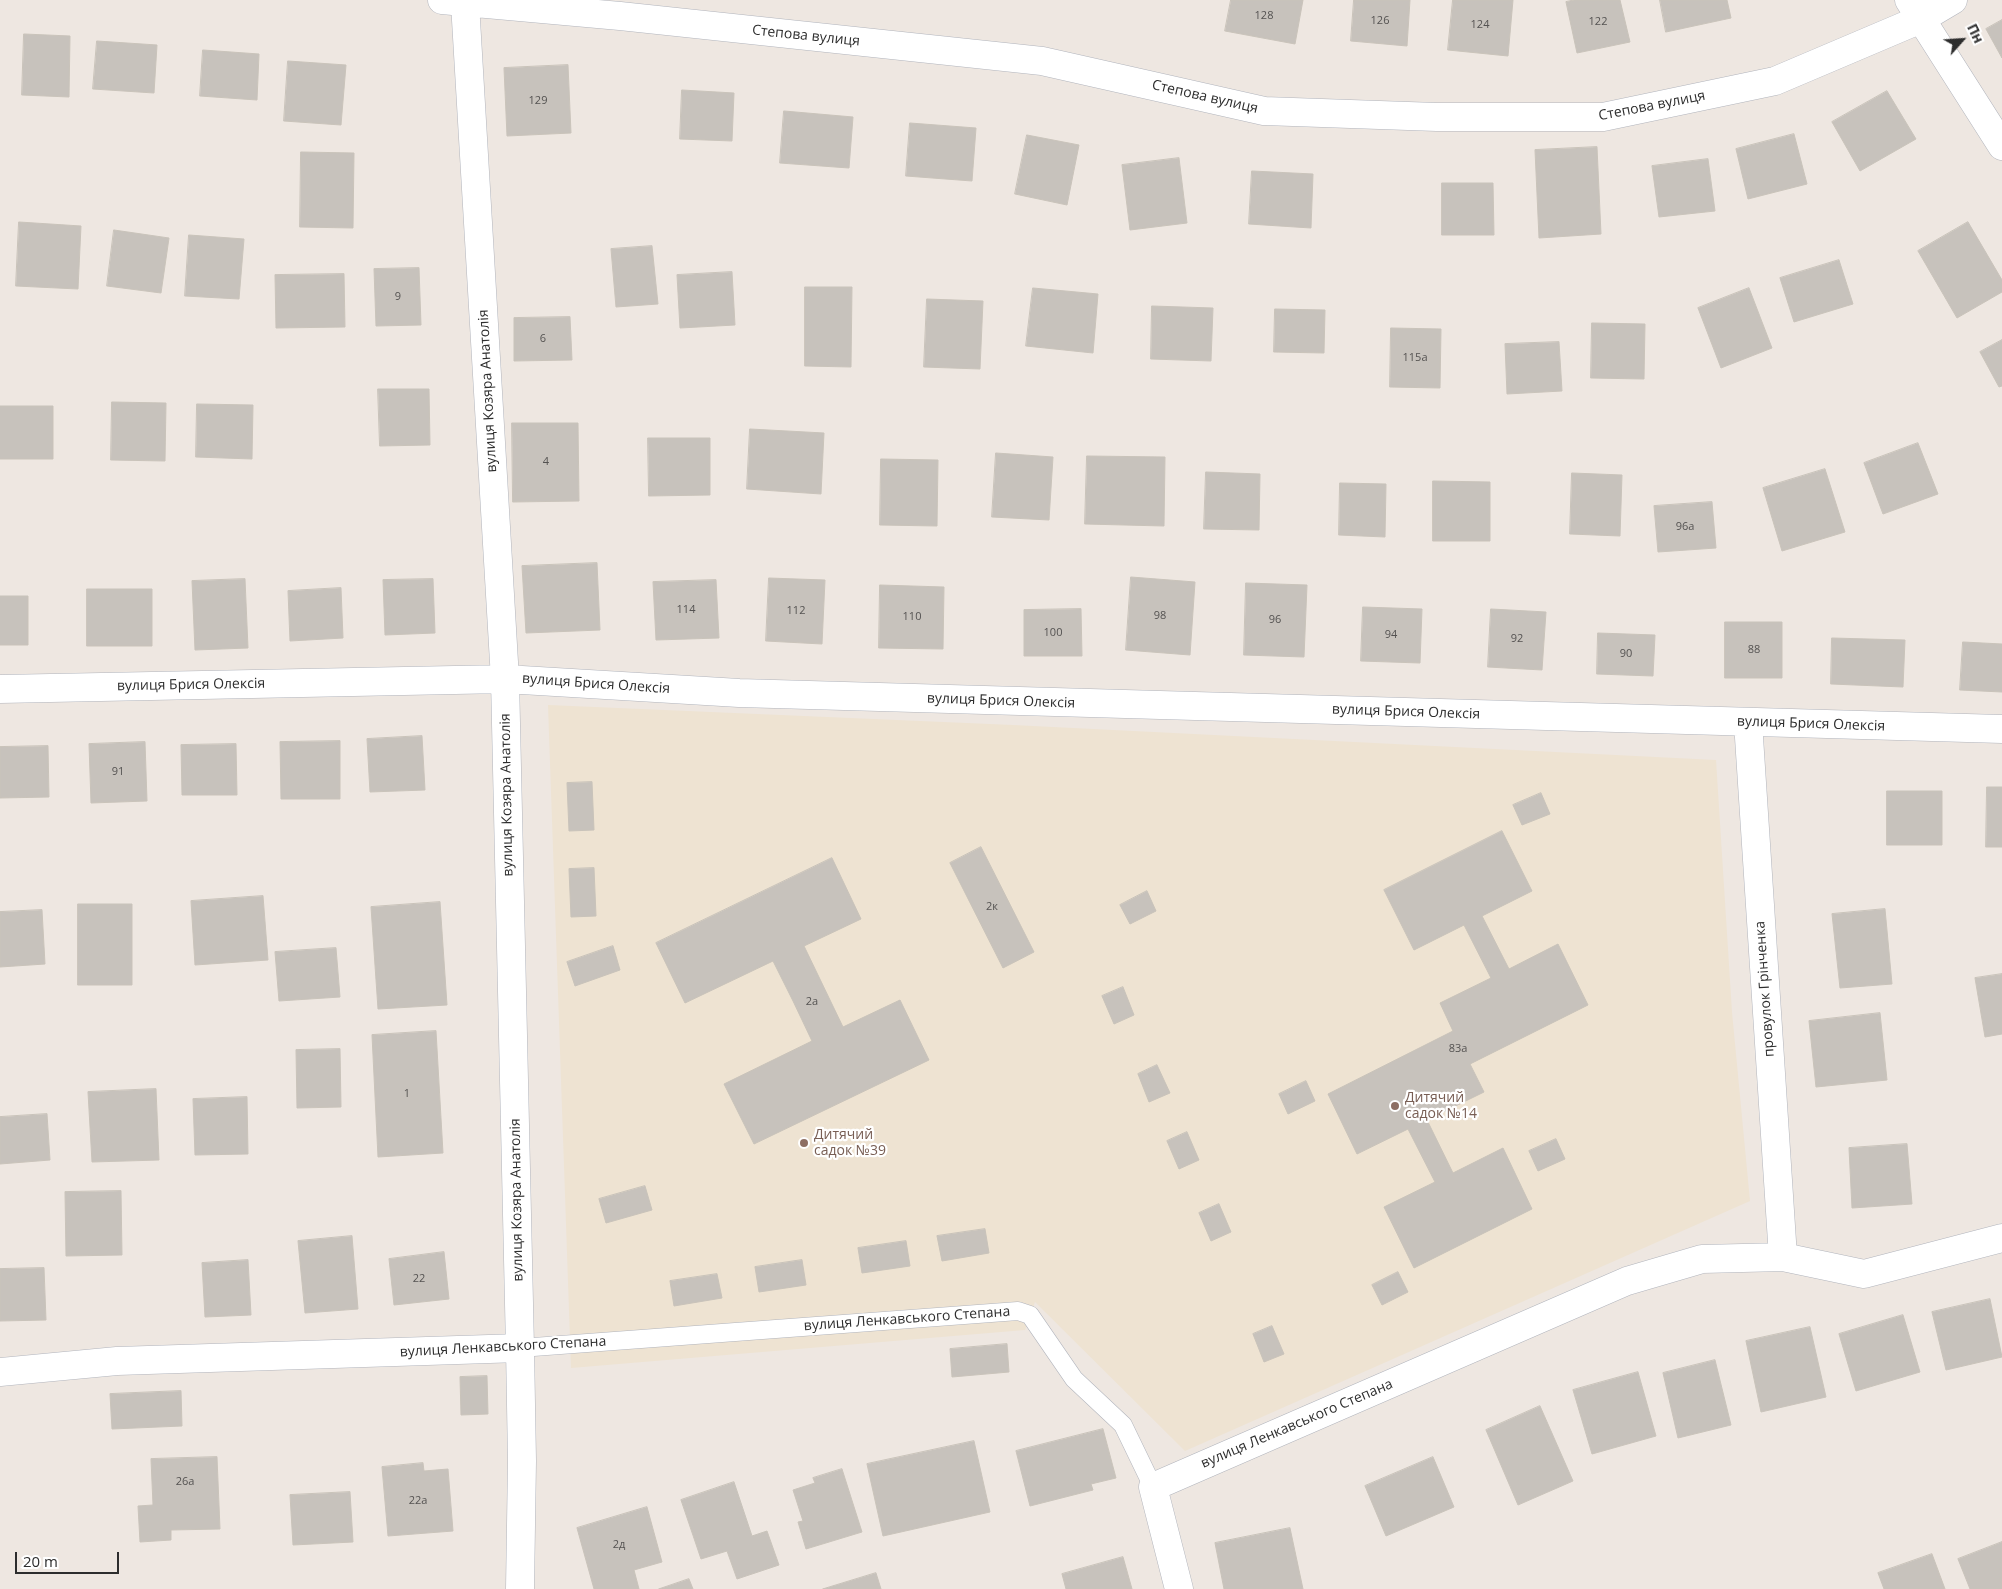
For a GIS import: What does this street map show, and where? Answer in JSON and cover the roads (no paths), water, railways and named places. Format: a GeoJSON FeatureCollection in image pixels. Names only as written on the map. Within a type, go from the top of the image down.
{"type":"FeatureCollection","features":[{"type":"Feature","properties":{"kind":"street","name":"Степова вулиця"},"geometry":{"type":"LineString","coordinates":[[453,1],[621,8],[1042,61],[1264,111],[1438,117],[1603,117],[1775,81],[1915,9],[1953,0]]}},
{"type":"Feature","properties":{"kind":"street","name":"вулиця Козяра Анатолія"},"geometry":{"type":"LineString","coordinates":[[453,1],[505,679],[522,1461],[520,1589]]}},
{"type":"Feature","properties":{"kind":"street"},"geometry":{"type":"LineString","coordinates":[[1915,9],[2002,146]]}},
{"type":"Feature","properties":{"kind":"street","name":"вулиця Брися Олексія"},"geometry":{"type":"LineString","coordinates":[[0,689],[505,679],[749,694],[2002,729]]}},
{"type":"Feature","properties":{"kind":"street","name":"провулок Грінченка"},"geometry":{"type":"LineString","coordinates":[[1748,722],[1783,1256]]}},
{"type":"Feature","properties":{"kind":"street","name":"вулиця Ленкавського Степана"},"geometry":{"type":"LineString","coordinates":[[1152,1487],[1627,1281],[1702,1259],[1783,1256],[1864,1274],[2002,1238]]}},
{"type":"Feature","properties":{"kind":"street","name":"вулиця Ленкавського Степана"},"geometry":{"type":"LineString","coordinates":[[0,1372],[116,1361],[520,1348]]}},
{"type":"Feature","properties":{"kind":"street"},"geometry":{"type":"LineString","coordinates":[[1152,1487],[1179,1589]]}},
{"type":"Feature","properties":{"kind":"lane","name":"вулиця Ленкавського Степана"},"geometry":{"type":"LineString","coordinates":[[520,1348],[1018,1310],[1030,1315],[1074,1379],[1122,1425],[1152,1487]]}},
{"type":"Feature","properties":{"kind":"place","name":"Дитячий садок №14"},"geometry":{"type":"Point","coordinates":[1395,1106]}},
{"type":"Feature","properties":{"kind":"place","name":"Дитячий садок №39"},"geometry":{"type":"Point","coordinates":[804,1143]}}]}
